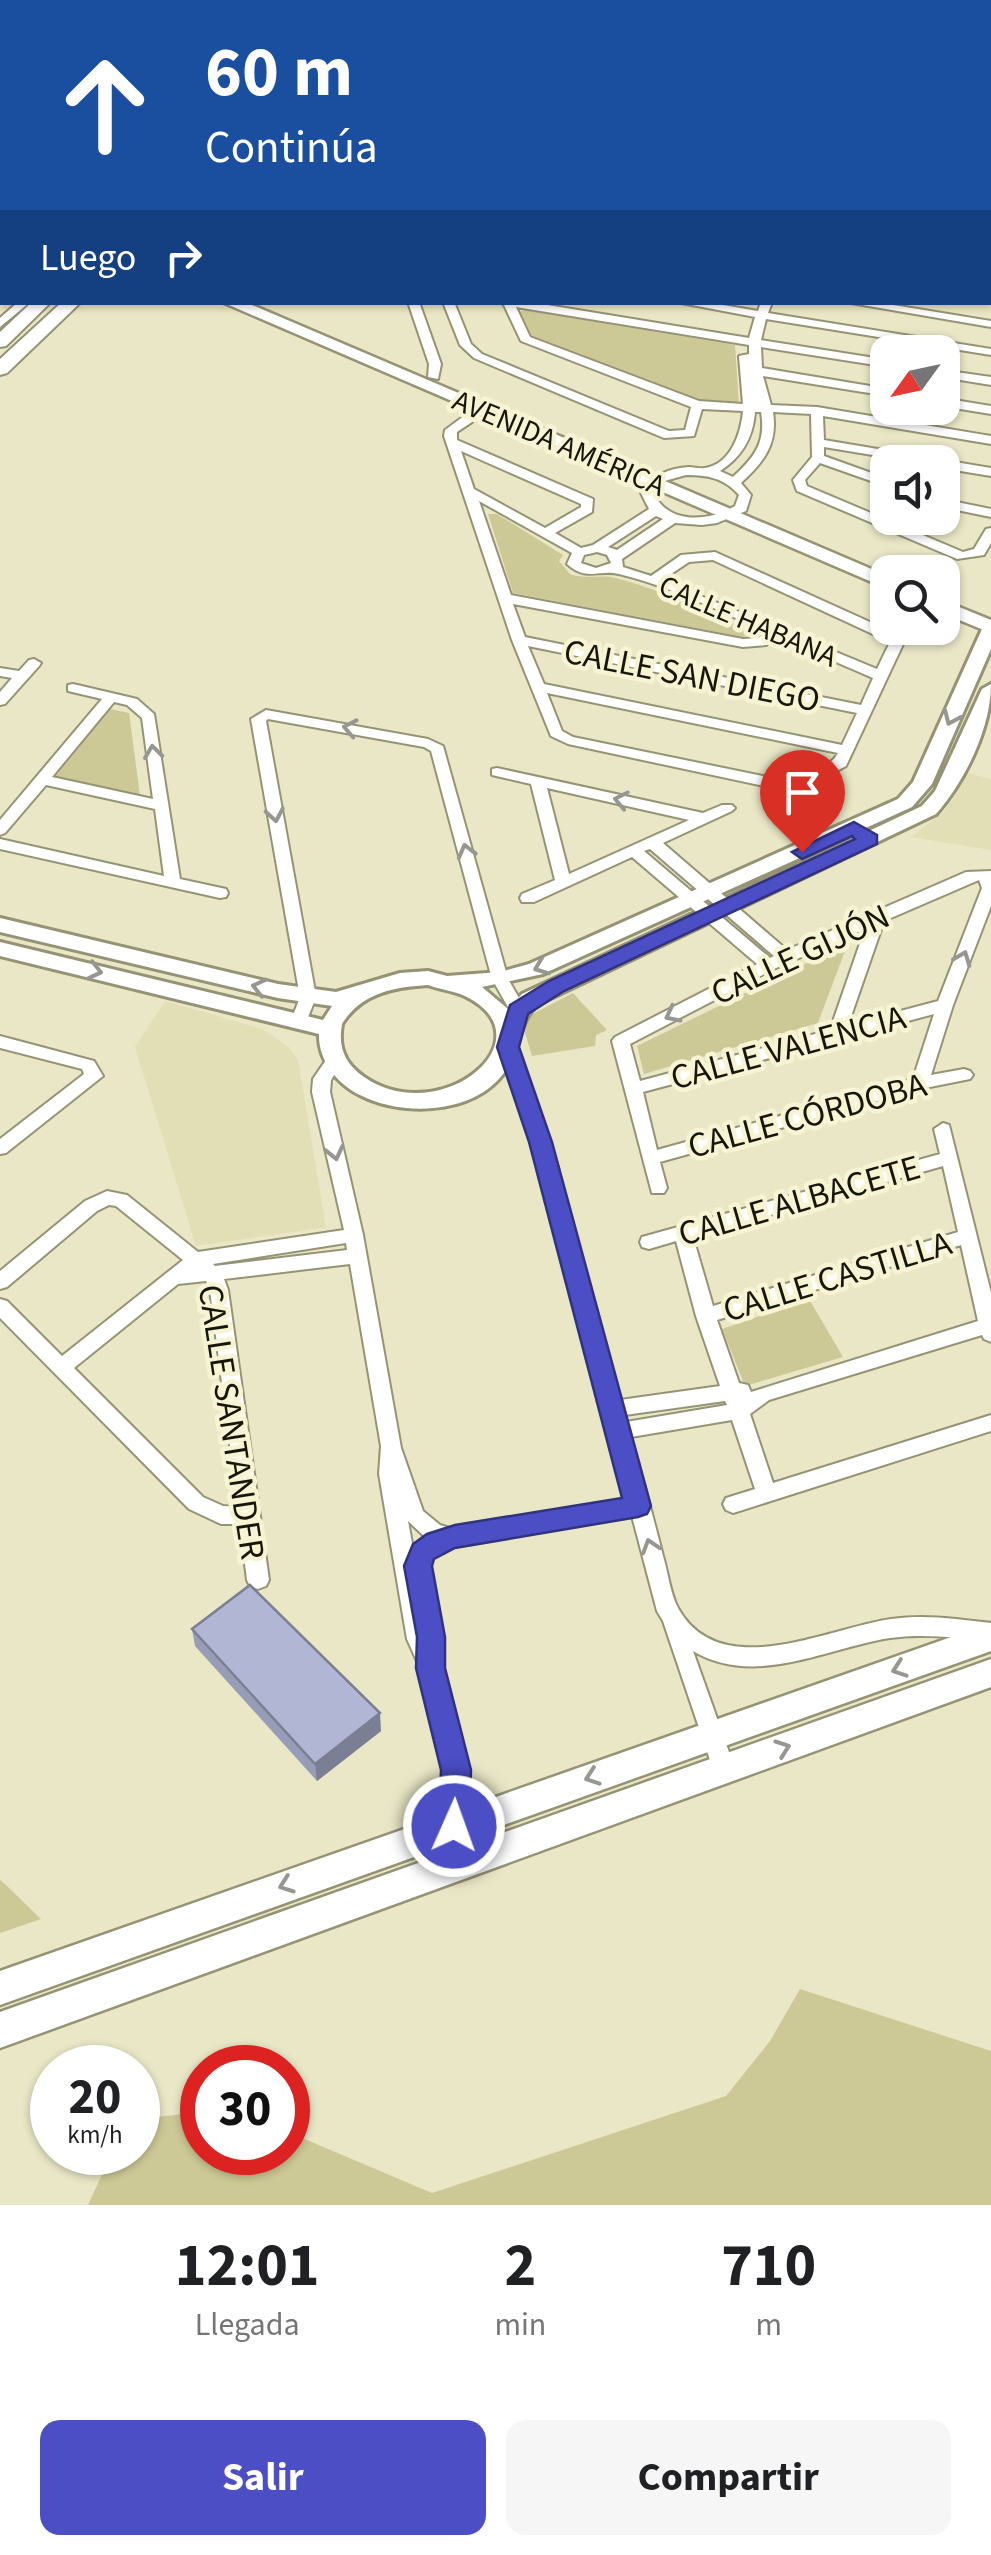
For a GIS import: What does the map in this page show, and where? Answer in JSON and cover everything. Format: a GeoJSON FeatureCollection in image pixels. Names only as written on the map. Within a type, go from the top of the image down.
{"type":"FeatureCollection","features":[{"type":"Feature","properties":{"kind":"main road"},"geometry":{"type":"LineString","coordinates":[[0,342],[41,305]]}},
{"type":"Feature","properties":{"kind":"main road"},"geometry":{"type":"LineString","coordinates":[[0,369],[70,305]]}},
{"type":"Feature","properties":{"kind":"main road","name":"AVENIDA AMÉRICA"},"geometry":{"type":"LineString","coordinates":[[238,305],[439,384]]}},
{"type":"Feature","properties":{"kind":"main road","name":"AVENIDA AMÉRICA"},"geometry":{"type":"LineString","coordinates":[[262,305],[870,575]]}},
{"type":"Feature","properties":{"kind":"main road","name":"AVENIDA AMÉRICA"},"geometry":{"type":"LineString","coordinates":[[736,512],[870,563]]}},
{"type":"Feature","properties":{"kind":"main road"},"geometry":{"type":"LineString","coordinates":[[960,600],[991,613]]}},
{"type":"Feature","properties":{"kind":"main road"},"geometry":{"type":"LineString","coordinates":[[960,614],[991,628]]}},
{"type":"Feature","properties":{"kind":"main road"},"geometry":{"type":"LineString","coordinates":[[0,1988],[991,1634]]}},
{"type":"Feature","properties":{"kind":"main road"},"geometry":{"type":"LineString","coordinates":[[0,2030],[991,1673]]}},
{"type":"Feature","properties":{"kind":"street"},"geometry":{"type":"LineString","coordinates":[[0,324],[22,305]]}},
{"type":"Feature","properties":{"kind":"street"},"geometry":{"type":"LineString","coordinates":[[413,305],[439,384]]}},
{"type":"Feature","properties":{"kind":"street"},"geometry":{"type":"LineString","coordinates":[[449,305],[466,345],[478,356],[668,434],[690,433],[697,405]]}},
{"type":"Feature","properties":{"kind":"street"},"geometry":{"type":"LineString","coordinates":[[508,305],[525,340],[697,405],[817,411],[991,440]]}},
{"type":"Feature","properties":{"kind":"street"},"geometry":{"type":"LineString","coordinates":[[520,305],[870,361]]}},
{"type":"Feature","properties":{"kind":"street"},"geometry":{"type":"LineString","coordinates":[[720,305],[759,308],[991,352]]}},
{"type":"Feature","properties":{"kind":"street"},"geometry":{"type":"LineString","coordinates":[[869,305],[991,324]]}},
{"type":"Feature","properties":{"kind":"street"},"geometry":{"type":"LineString","coordinates":[[710,472],[731,460],[746,441],[752,370],[749,341],[759,308]]}},
{"type":"Feature","properties":{"kind":"street"},"geometry":{"type":"LineString","coordinates":[[752,370],[870,389]]}},
{"type":"Feature","properties":{"kind":"street"},"geometry":{"type":"LineString","coordinates":[[735,482],[760,460],[768,443],[766,407],[752,370]]}},
{"type":"Feature","properties":{"kind":"street"},"geometry":{"type":"LineString","coordinates":[[960,376],[991,381]]}},
{"type":"Feature","properties":{"kind":"street"},"geometry":{"type":"LineString","coordinates":[[960,405],[991,410]]}},
{"type":"Feature","properties":{"kind":"street"},"geometry":{"type":"LineString","coordinates":[[817,411],[818,458],[798,480],[799,486],[969,556],[980,552],[991,532]]}},
{"type":"Feature","properties":{"kind":"street"},"geometry":{"type":"LineString","coordinates":[[468,420],[449,432],[519,640],[556,733],[568,740],[787,786],[800,785],[838,767],[899,644],[886,632],[715,556],[686,558],[652,581]]}},
{"type":"Feature","properties":{"kind":"street"},"geometry":{"type":"LineString","coordinates":[[746,441],[768,443]]}},
{"type":"Feature","properties":{"kind":"street"},"geometry":{"type":"LineString","coordinates":[[452,442],[588,502],[588,509],[546,533]]}},
{"type":"Feature","properties":{"kind":"street"},"geometry":{"type":"LineString","coordinates":[[820,443],[870,451]]}},
{"type":"Feature","properties":{"kind":"street"},"geometry":{"type":"LineString","coordinates":[[818,458],[870,477]]}},
{"type":"Feature","properties":{"kind":"street"},"geometry":{"type":"LineString","coordinates":[[960,467],[991,472]]}},
{"type":"Feature","properties":{"kind":"street"},"geometry":{"type":"LineString","coordinates":[[686,471],[710,472],[735,482],[745,495],[736,512],[703,522],[673,518],[648,501],[646,492],[658,479],[686,471]]}},
{"type":"Feature","properties":{"kind":"street"},"geometry":{"type":"LineString","coordinates":[[469,491],[579,552]]}},
{"type":"Feature","properties":{"kind":"street"},"geometry":{"type":"LineString","coordinates":[[960,506],[991,513]]}},
{"type":"Feature","properties":{"kind":"street"},"geometry":{"type":"LineString","coordinates":[[656,510],[597,548],[579,552],[573,560],[578,568],[600,572],[673,518]]}},
{"type":"Feature","properties":{"kind":"street"},"geometry":{"type":"LineString","coordinates":[[638,523],[655,530]]}},
{"type":"Feature","properties":{"kind":"street"},"geometry":{"type":"LineString","coordinates":[[597,548],[615,562]]}},
{"type":"Feature","properties":{"kind":"street","name":"CALLE HABANA"},"geometry":{"type":"LineString","coordinates":[[615,562],[881,676]]}},
{"type":"Feature","properties":{"kind":"street"},"geometry":{"type":"LineString","coordinates":[[505,598],[743,643],[760,642],[776,632]]}},
{"type":"Feature","properties":{"kind":"street"},"geometry":{"type":"LineString","coordinates":[[862,834],[904,803],[922,784],[991,628]]}},
{"type":"Feature","properties":{"kind":"street","name":"CALLE SAN DIEGO"},"geometry":{"type":"LineString","coordinates":[[519,640],[865,710]]}},
{"type":"Feature","properties":{"kind":"street"},"geometry":{"type":"LineString","coordinates":[[0,701],[34,662]]}},
{"type":"Feature","properties":{"kind":"street"},"geometry":{"type":"LineString","coordinates":[[0,672],[22,676]]}},
{"type":"Feature","properties":{"kind":"street"},"geometry":{"type":"LineString","coordinates":[[538,687],[847,750]]}},
{"type":"Feature","properties":{"kind":"street"},"geometry":{"type":"LineString","coordinates":[[74,688],[140,705],[149,717],[173,882]]}},
{"type":"Feature","properties":{"kind":"street"},"geometry":{"type":"LineString","coordinates":[[708,902],[530,999],[518,1010],[500,1064],[486,1080],[441,1099],[388,1098],[346,1077],[334,1061],[330,1030],[344,1006],[356,996],[402,979],[500,979],[536,969],[708,902],[862,834],[916,818],[941,798],[991,689]]}},
{"type":"Feature","properties":{"kind":"street"},"geometry":{"type":"LineString","coordinates":[[111,697],[42,780],[2,844],[220,892]]}},
{"type":"Feature","properties":{"kind":"street"},"geometry":{"type":"LineString","coordinates":[[299,1020],[308,996],[258,719],[271,713],[428,742],[439,752],[500,979],[518,1010]]}},
{"type":"Feature","properties":{"kind":"street"},"geometry":{"type":"LineString","coordinates":[[498,772],[704,818]]}},
{"type":"Feature","properties":{"kind":"street"},"geometry":{"type":"LineString","coordinates":[[42,780],[159,805]]}},
{"type":"Feature","properties":{"kind":"street"},"geometry":{"type":"LineString","coordinates":[[538,782],[563,882]]}},
{"type":"Feature","properties":{"kind":"street"},"geometry":{"type":"LineString","coordinates":[[528,898],[728,808]]}},
{"type":"Feature","properties":{"kind":"street"},"geometry":{"type":"LineString","coordinates":[[652,842],[768,965]]}},
{"type":"Feature","properties":{"kind":"street"},"geometry":{"type":"LineString","coordinates":[[634,850],[786,957]]}},
{"type":"Feature","properties":{"kind":"street","name":"CALLE GIJÓN"},"geometry":{"type":"LineString","coordinates":[[632,1088],[622,1041],[768,965],[982,874],[988,877],[990,888],[945,1006]]}},
{"type":"Feature","properties":{"kind":"street"},"geometry":{"type":"LineString","coordinates":[[838,1031],[876,920]]}},
{"type":"Feature","properties":{"kind":"street"},"geometry":{"type":"LineString","coordinates":[[0,926],[308,996],[356,996]]}},
{"type":"Feature","properties":{"kind":"street"},"geometry":{"type":"LineString","coordinates":[[0,949],[330,1030]]}},
{"type":"Feature","properties":{"kind":"street"},"geometry":{"type":"LineString","coordinates":[[453,982],[493,1003],[504,1019],[668,1611],[724,1770]]}},
{"type":"Feature","properties":{"kind":"street"},"geometry":{"type":"LineString","coordinates":[[920,1083],[945,1006]]}},
{"type":"Feature","properties":{"kind":"street","name":"CALLE VALENCIA"},"geometry":{"type":"LineString","coordinates":[[632,1088],[945,1006]]}},
{"type":"Feature","properties":{"kind":"street"},"geometry":{"type":"LineString","coordinates":[[0,1042],[88,1065],[94,1072],[92,1080],[0,1148]]}},
{"type":"Feature","properties":{"kind":"street"},"geometry":{"type":"LineString","coordinates":[[334,1061],[322,1079],[321,1092],[354,1235],[391,1446],[416,1521],[435,1534],[455,1537]]}},
{"type":"Feature","properties":{"kind":"street","name":"CALLE CÓRDOBA"},"geometry":{"type":"LineString","coordinates":[[651,1158],[964,1074]]}},
{"type":"Feature","properties":{"kind":"street"},"geometry":{"type":"LineString","coordinates":[[632,1088],[658,1188]]}},
{"type":"Feature","properties":{"kind":"street"},"geometry":{"type":"LineString","coordinates":[[619,1431],[990,1330],[942,1129]]}},
{"type":"Feature","properties":{"kind":"street","name":"CALLE ALBACETE"},"geometry":{"type":"LineString","coordinates":[[649,1242],[949,1158]]}},
{"type":"Feature","properties":{"kind":"street","name":"CALLE SANTANDER"},"geometry":{"type":"LineString","coordinates":[[0,1282],[91,1206],[108,1198],[121,1200],[213,1274],[219,1290],[258,1580]]}},
{"type":"Feature","properties":{"kind":"street"},"geometry":{"type":"LineString","coordinates":[[684,1233],[706,1316],[768,1494]]}},
{"type":"Feature","properties":{"kind":"street"},"geometry":{"type":"LineString","coordinates":[[171,1278],[213,1274],[354,1235]]}},
{"type":"Feature","properties":{"kind":"street","name":"CALLE CASTILLA"},"geometry":{"type":"LineString","coordinates":[[706,1316],[968,1236]]}},
{"type":"Feature","properties":{"kind":"street"},"geometry":{"type":"LineString","coordinates":[[62,1366],[196,1260],[358,1256]]}},
{"type":"Feature","properties":{"kind":"street"},"geometry":{"type":"LineString","coordinates":[[0,1306],[196,1503],[220,1515],[249,1516]]}},
{"type":"Feature","properties":{"kind":"street"},"geometry":{"type":"LineString","coordinates":[[613,1409],[736,1400]]}},
{"type":"Feature","properties":{"kind":"street"},"geometry":{"type":"LineString","coordinates":[[734,1504],[991,1423]]}},
{"type":"Feature","properties":{"kind":"street"},"geometry":{"type":"LineString","coordinates":[[391,1446],[388,1474],[418,1640],[431,1668],[456,1770],[454,1826],[445,1869]]}},
{"type":"Feature","properties":{"kind":"street"},"geometry":{"type":"LineString","coordinates":[[431,1668],[431,1637],[419,1558],[428,1546],[455,1537],[638,1506]]}},
{"type":"Feature","properties":{"kind":"street"},"geometry":{"type":"LineString","coordinates":[[668,1611],[694,1643],[731,1658],[790,1652],[912,1626],[991,1634]]}},
{"type":"Feature","properties":{"kind":"shaded area"},"geometry":{"type":"Polygon","coordinates":[[[525,310],[735,345],[739,406],[706,404],[526,338],[515,314],[525,310]]]}},
{"type":"Feature","properties":{"kind":"shaded area"},"geometry":{"type":"Polygon","coordinates":[[[488,514],[497,514],[563,555],[559,561],[570,574],[634,583],[754,634],[742,637],[513,593],[488,514]]]}},
{"type":"Feature","properties":{"kind":"shaded area"},"geometry":{"type":"Polygon","coordinates":[[[110,709],[129,713],[140,796],[54,778],[110,709]]]}},
{"type":"Feature","properties":{"kind":"shaded area"},"geometry":{"type":"Polygon","coordinates":[[[963,772],[991,779],[991,850],[911,837],[943,812],[957,793],[963,772]]]}},
{"type":"Feature","properties":{"kind":"shaded area"},"geometry":{"type":"Polygon","coordinates":[[[848,943],[818,1023],[644,1074],[637,1046],[848,943]]]}},
{"type":"Feature","properties":{"kind":"shaded area"},"geometry":{"type":"Polygon","coordinates":[[[573,993],[607,1030],[596,1035],[595,1046],[532,1056],[521,1020],[573,993]]]}},
{"type":"Feature","properties":{"kind":"shaded area"},"geometry":{"type":"Polygon","coordinates":[[[165,1001],[262,1029],[289,1047],[298,1060],[326,1227],[196,1246],[135,1047],[165,1001]]]}},
{"type":"Feature","properties":{"kind":"shaded area"},"geometry":{"type":"Polygon","coordinates":[[[809,1299],[843,1357],[745,1386],[722,1329],[809,1299]]]}},
{"type":"Feature","properties":{"kind":"shaded area"},"geometry":{"type":"Polygon","coordinates":[[[0,1880],[6,1885],[41,1919],[0,1933],[0,1880]]]}},
{"type":"Feature","properties":{"kind":"shaded area"},"geometry":{"type":"Polygon","coordinates":[[[800,1989],[991,2051],[991,2205],[88,2205],[102,2175],[160,2175],[160,2117],[180,2114],[180,2175],[310,2175],[310,2141],[432,2193],[726,2096],[770,2041],[800,1989]]]}},
{"type":"Feature","properties":{"kind":"building"},"geometry":{"type":"Polygon","coordinates":[[[250,1585],[380,1713],[315,1764],[192,1629],[250,1585]]]}},
{"type":"Feature","properties":{"kind":"route"},"geometry":{"type":"LineString","coordinates":[[454,1826],[456,1770],[431,1668],[431,1637],[418,1566],[422,1552],[436,1542],[455,1537],[638,1506],[540,1142],[508,1047],[518,1010],[556,986],[870,840],[854,828],[802,852]]}}]}
